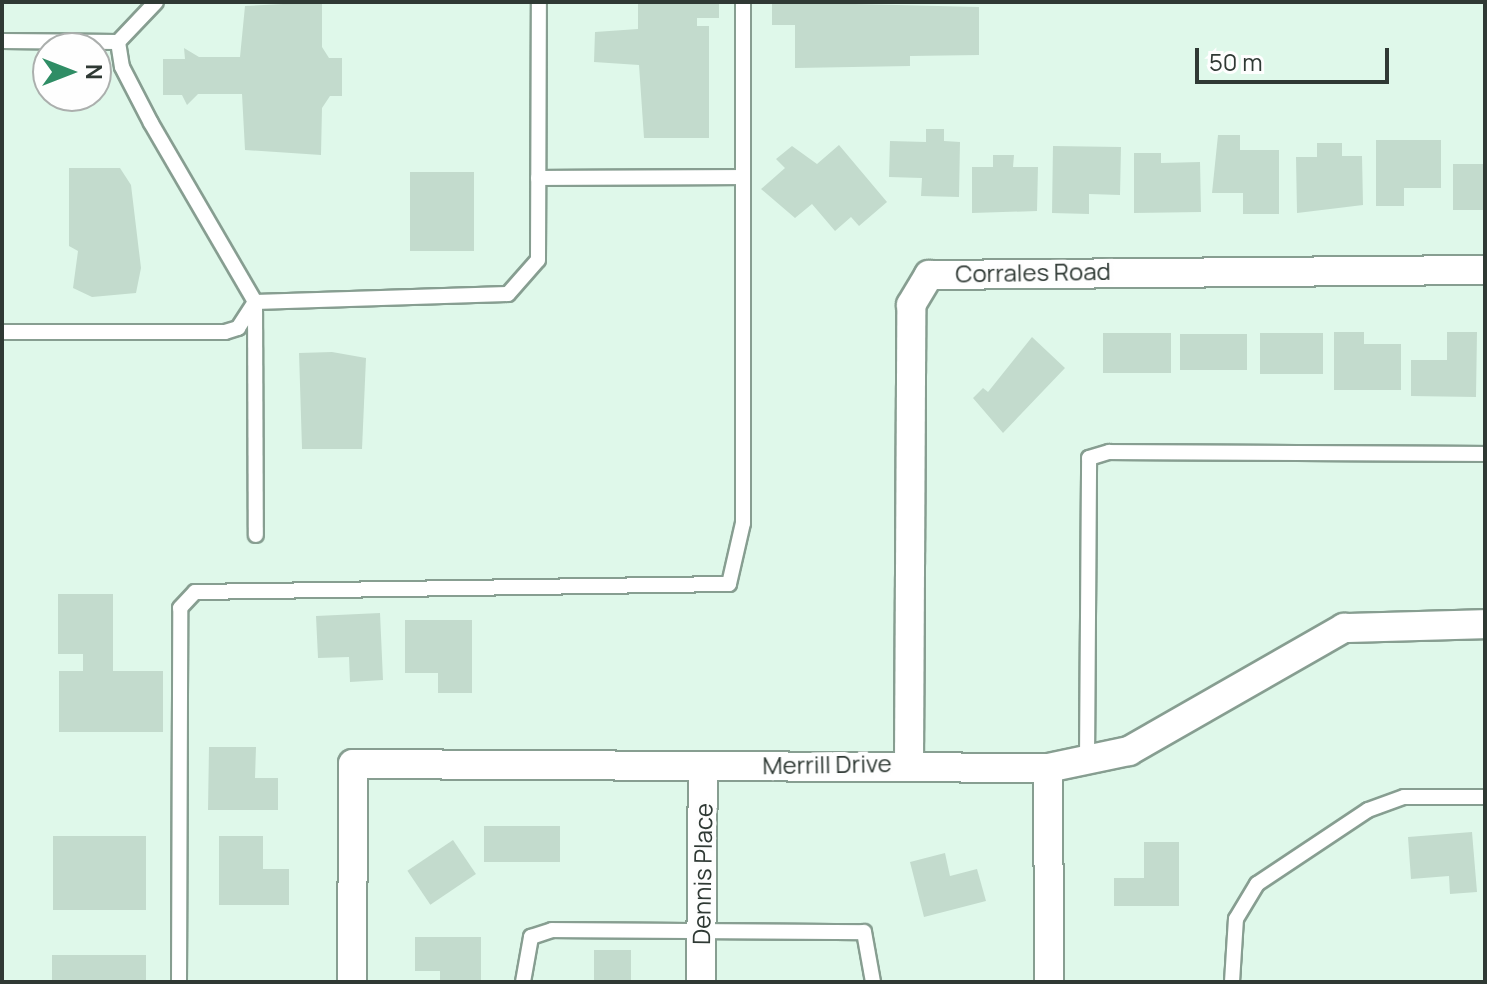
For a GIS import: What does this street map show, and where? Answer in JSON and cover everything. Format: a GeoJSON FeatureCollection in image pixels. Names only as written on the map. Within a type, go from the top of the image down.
{"type":"FeatureCollection","features":[{"type":"Feature","properties":{"kind":"street","name":"Corrales Road"},"geometry":{"type":"LineString","coordinates":[[909,762],[911,305],[929,275],[1485,270]]}},
{"type":"Feature","properties":{"kind":"street","name":"Merrill Drive"},"geometry":{"type":"LineString","coordinates":[[352,982],[353,764],[703,766],[909,762],[1048,768],[1129,751],[1344,628],[1485,624]]}},
{"type":"Feature","properties":{"kind":"street","name":"Dennis Place"},"geometry":{"type":"LineString","coordinates":[[701,982],[703,766]]}},
{"type":"Feature","properties":{"kind":"street"},"geometry":{"type":"LineString","coordinates":[[1048,768],[1049,982]]}},
{"type":"Feature","properties":{"kind":"lane"},"geometry":{"type":"LineString","coordinates":[[2,41],[118,42],[156,2]]}},
{"type":"Feature","properties":{"kind":"lane"},"geometry":{"type":"LineString","coordinates":[[255,302],[508,294],[538,260],[539,2]]}},
{"type":"Feature","properties":{"kind":"lane"},"geometry":{"type":"LineString","coordinates":[[179,982],[180,608],[195,592],[729,584],[743,523],[743,2]]}},
{"type":"Feature","properties":{"kind":"lane"},"geometry":{"type":"LineString","coordinates":[[118,42],[144,109],[255,302],[256,535]]}},
{"type":"Feature","properties":{"kind":"lane"},"geometry":{"type":"LineString","coordinates":[[538,178],[743,177]]}},
{"type":"Feature","properties":{"kind":"lane"},"geometry":{"type":"LineString","coordinates":[[2,332],[225,332],[238,328],[255,302]]}},
{"type":"Feature","properties":{"kind":"lane"},"geometry":{"type":"LineString","coordinates":[[1087,760],[1089,458],[1109,452],[1485,454]]}},
{"type":"Feature","properties":{"kind":"lane"},"geometry":{"type":"LineString","coordinates":[[1232,982],[1236,919],[1257,884],[1368,810],[1404,797],[1485,797]]}},
{"type":"Feature","properties":{"kind":"lane"},"geometry":{"type":"LineString","coordinates":[[523,982],[531,937],[552,930],[864,932],[873,982]]}},
{"type":"Feature","properties":{"kind":"building"},"geometry":{"type":"Polygon","coordinates":[[[322,2],[322,47],[329,58],[342,58],[342,96],[330,96],[322,108],[321,155],[245,150],[242,94],[198,94],[187,105],[182,95],[163,95],[163,59],[185,59],[184,48],[199,57],[240,57],[245,6],[322,2]]]}},
{"type":"Feature","properties":{"kind":"building"},"geometry":{"type":"Polygon","coordinates":[[[638,2],[719,2],[719,18],[697,18],[697,26],[709,26],[709,138],[644,138],[639,65],[594,62],[595,32],[638,29],[638,2]]]}},
{"type":"Feature","properties":{"kind":"building"},"geometry":{"type":"Polygon","coordinates":[[[772,2],[979,7],[979,55],[910,56],[910,66],[795,68],[795,25],[772,25],[772,2]]]}},
{"type":"Feature","properties":{"kind":"building"},"geometry":{"type":"Polygon","coordinates":[[[926,129],[944,129],[944,141],[960,142],[959,197],[921,196],[922,178],[889,177],[890,141],[926,142],[926,129]]]}},
{"type":"Feature","properties":{"kind":"building"},"geometry":{"type":"Polygon","coordinates":[[[1218,135],[1240,135],[1240,150],[1279,150],[1279,214],[1243,214],[1243,193],[1212,193],[1218,135]]]}},
{"type":"Feature","properties":{"kind":"building"},"geometry":{"type":"Polygon","coordinates":[[[1376,140],[1441,140],[1441,188],[1404,188],[1404,206],[1376,206],[1376,140]]]}},
{"type":"Feature","properties":{"kind":"building"},"geometry":{"type":"Polygon","coordinates":[[[1317,143],[1342,143],[1342,156],[1362,156],[1363,205],[1297,213],[1296,157],[1317,157],[1317,143]]]}},
{"type":"Feature","properties":{"kind":"building"},"geometry":{"type":"Polygon","coordinates":[[[839,145],[887,202],[859,226],[851,217],[835,231],[812,204],[795,218],[761,189],[785,168],[776,159],[792,146],[817,164],[839,145]]]}},
{"type":"Feature","properties":{"kind":"building"},"geometry":{"type":"Polygon","coordinates":[[[1053,146],[1121,147],[1120,195],[1089,194],[1089,214],[1052,213],[1053,146]]]}},
{"type":"Feature","properties":{"kind":"building"},"geometry":{"type":"Polygon","coordinates":[[[1134,153],[1161,153],[1161,163],[1200,162],[1201,212],[1134,213],[1134,153]]]}},
{"type":"Feature","properties":{"kind":"building"},"geometry":{"type":"Polygon","coordinates":[[[993,155],[1014,155],[1013,167],[1038,167],[1037,211],[972,213],[972,167],[993,167],[993,155]]]}},
{"type":"Feature","properties":{"kind":"building"},"geometry":{"type":"Polygon","coordinates":[[[1453,164],[1485,164],[1485,210],[1453,210],[1453,164]]]}},
{"type":"Feature","properties":{"kind":"building"},"geometry":{"type":"Polygon","coordinates":[[[69,168],[120,168],[131,185],[141,268],[136,293],[92,297],[73,288],[78,251],[69,246],[69,168]]]}},
{"type":"Feature","properties":{"kind":"building"},"geometry":{"type":"Polygon","coordinates":[[[410,172],[474,172],[474,251],[410,251],[410,172]]]}},
{"type":"Feature","properties":{"kind":"building"},"geometry":{"type":"Polygon","coordinates":[[[1334,332],[1364,332],[1364,344],[1401,344],[1401,390],[1334,390],[1334,332]]]}},
{"type":"Feature","properties":{"kind":"building"},"geometry":{"type":"Polygon","coordinates":[[[1447,332],[1477,332],[1476,397],[1411,396],[1411,360],[1447,360],[1447,332]]]}},
{"type":"Feature","properties":{"kind":"building"},"geometry":{"type":"Polygon","coordinates":[[[1103,333],[1171,333],[1171,373],[1103,373],[1103,333]]]}},
{"type":"Feature","properties":{"kind":"building"},"geometry":{"type":"Polygon","coordinates":[[[1260,333],[1323,333],[1323,374],[1260,374],[1260,333]]]}},
{"type":"Feature","properties":{"kind":"building"},"geometry":{"type":"Polygon","coordinates":[[[1180,334],[1247,334],[1247,370],[1180,370],[1180,334]]]}},
{"type":"Feature","properties":{"kind":"building"},"geometry":{"type":"Polygon","coordinates":[[[1032,337],[1065,368],[1003,433],[973,398],[983,388],[988,392],[1032,337]]]}},
{"type":"Feature","properties":{"kind":"building"},"geometry":{"type":"Polygon","coordinates":[[[332,352],[366,358],[362,449],[302,449],[299,353],[332,352]]]}},
{"type":"Feature","properties":{"kind":"building"},"geometry":{"type":"Polygon","coordinates":[[[58,594],[113,594],[113,671],[163,671],[163,732],[59,732],[59,671],[83,671],[83,654],[58,654],[58,594]]]}},
{"type":"Feature","properties":{"kind":"building"},"geometry":{"type":"Polygon","coordinates":[[[380,613],[383,680],[350,682],[349,657],[318,658],[316,616],[380,613]]]}},
{"type":"Feature","properties":{"kind":"building"},"geometry":{"type":"Polygon","coordinates":[[[405,620],[472,620],[472,693],[438,693],[438,673],[405,673],[405,620]]]}},
{"type":"Feature","properties":{"kind":"building"},"geometry":{"type":"Polygon","coordinates":[[[209,747],[256,747],[255,778],[278,778],[278,810],[208,810],[209,747]]]}},
{"type":"Feature","properties":{"kind":"building"},"geometry":{"type":"Polygon","coordinates":[[[484,826],[560,826],[560,862],[484,862],[484,826]]]}},
{"type":"Feature","properties":{"kind":"building"},"geometry":{"type":"Polygon","coordinates":[[[1472,832],[1477,892],[1450,894],[1449,876],[1411,879],[1408,837],[1472,832]]]}},
{"type":"Feature","properties":{"kind":"building"},"geometry":{"type":"Polygon","coordinates":[[[53,836],[146,836],[146,910],[53,910],[53,836]]]}},
{"type":"Feature","properties":{"kind":"building"},"geometry":{"type":"Polygon","coordinates":[[[219,836],[263,836],[263,869],[289,869],[289,905],[219,905],[219,836]]]}},
{"type":"Feature","properties":{"kind":"building"},"geometry":{"type":"Polygon","coordinates":[[[453,840],[476,874],[430,905],[407,871],[453,840]]]}},
{"type":"Feature","properties":{"kind":"building"},"geometry":{"type":"Polygon","coordinates":[[[1144,842],[1179,842],[1179,906],[1114,906],[1114,878],[1144,878],[1144,842]]]}},
{"type":"Feature","properties":{"kind":"building"},"geometry":{"type":"Polygon","coordinates":[[[945,853],[950,876],[977,869],[986,901],[924,917],[910,862],[945,853]]]}},
{"type":"Feature","properties":{"kind":"building"},"geometry":{"type":"Polygon","coordinates":[[[415,937],[481,937],[481,982],[440,982],[440,971],[415,971],[415,937]]]}},
{"type":"Feature","properties":{"kind":"building"},"geometry":{"type":"Polygon","coordinates":[[[594,950],[631,950],[631,982],[594,982],[594,950]]]}},
{"type":"Feature","properties":{"kind":"building"},"geometry":{"type":"Polygon","coordinates":[[[52,955],[146,955],[146,982],[52,982],[52,955]]]}}]}
